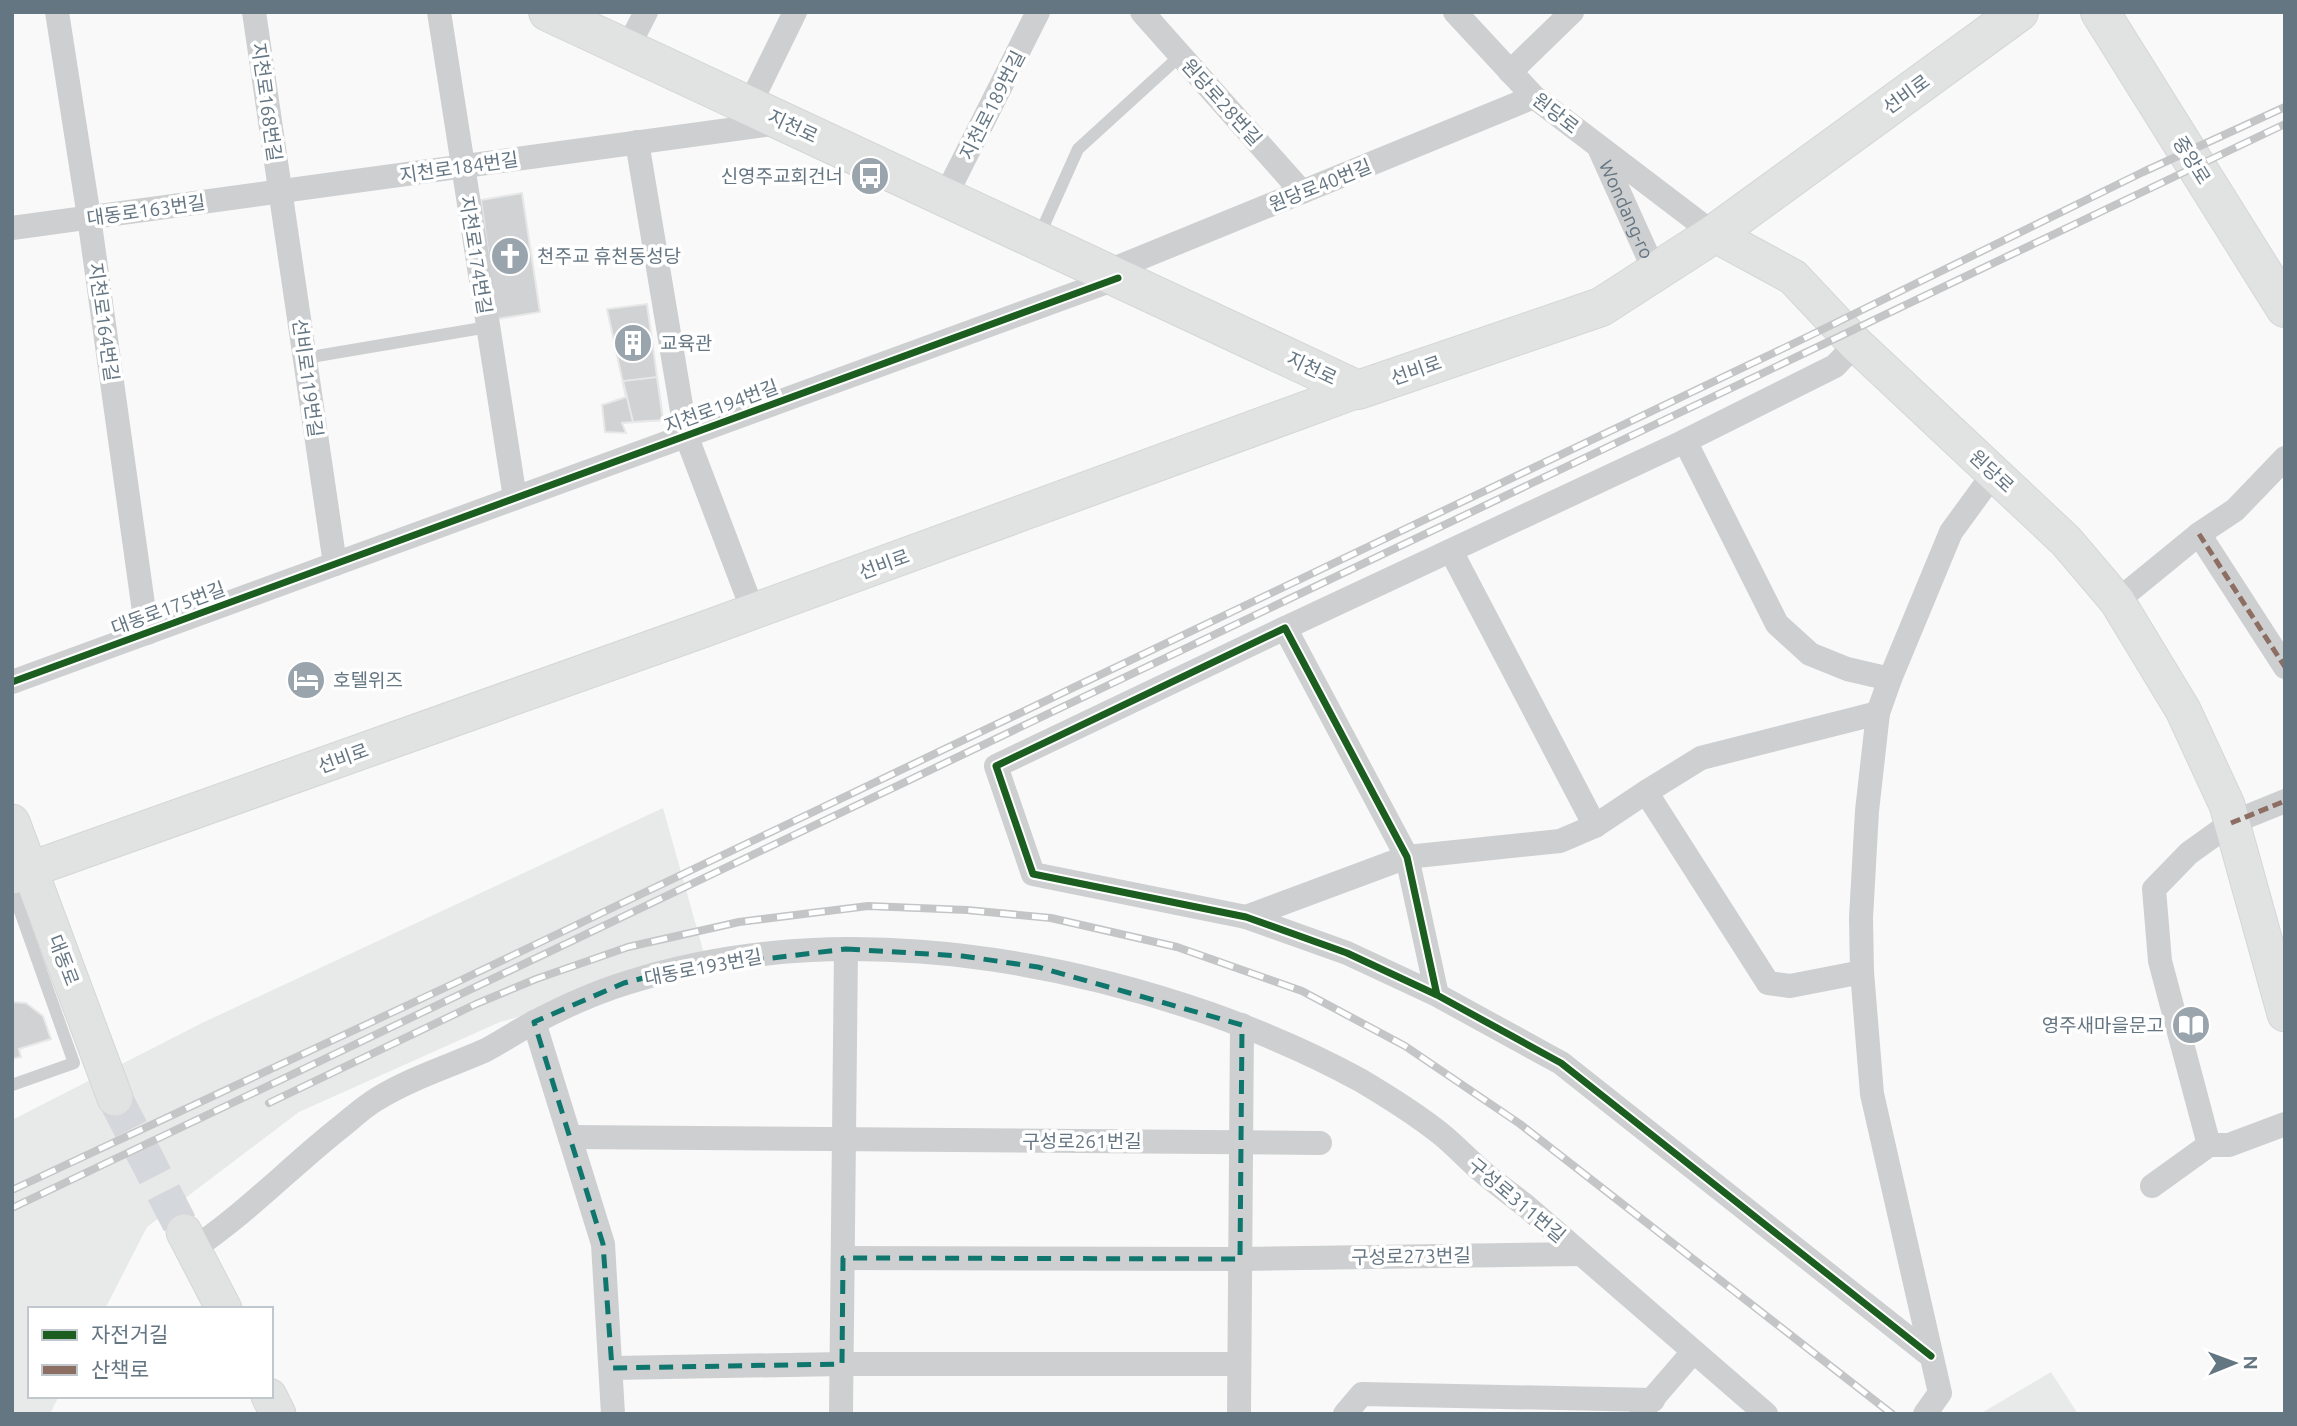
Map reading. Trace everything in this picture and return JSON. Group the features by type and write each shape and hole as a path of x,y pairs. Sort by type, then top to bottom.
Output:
{"main road":[{"name":"지천로","path":"548,12 1358,390"},
{"name":"선비로","path":"18,878 1358,390 1601,307 1714,234 2019,12"},
{"name":"중앙로","path":"2100,12 2285,308"},
{"name":"원당로","path":"1714,234 1793,277 1856,344 2066,541 2117,601 2183,710 2227,805 2285,1014"},
{"name":"대동로","path":"12,822 18,878 116,1098"},
{"path":"188,1240 223,1307"},
{"path":"270,1398 278,1414"}],"street":[{"name":"지천로164번길","path":"57,12 89,217 147,633"},
{"name":"지천로168번길","path":"254,12 281,191"},
{"name":"지천로174번길","path":"439,12 515,498"},
{"path":"627,49 646,12"},
{"path":"750,106 795,12"},
{"name":"지천로189번길","path":"945,197 1038,12"},
{"name":"원당로28번길","path":"1142,12 1302,192"},
{"name":"원당로","path":"1455,12 1534,97 1714,234"},
{"path":"1510,72 1572,12"},
{"name":"원당로40번길","path":"1112,275 1302,192 1534,97"},
{"name":"지천로184번길","path":"281,191 784,122"},
{"path":"636,142 686,435 752,611"},
{"name":"Wondang-ro","path":"1598,146 1655,272"},
{"name":"대동로163번길","path":"12,228 281,191"},
{"name":"선비로119번길","path":"281,191 335,564"},
{"name":"지천로194번길","path":"335,564 1112,275"},
{"path":"1856,344 1835,366 1685,441 996,766 1033,874 1246,917 1347,953 1437,995 1561,1063 1931,1356"},
{"path":"1685,441 1777,624 1810,654 1847,669 1890,679"},
{"path":"2117,601 2199,534 2235,510 2285,458"},
{"path":"1925,1414 1940,1393 1872,1094 1861,972 1867,811 1878,713 1890,679 1951,532 1994,473"},
{"path":"2199,534 2285,667"},
{"path":"1451,551 1595,827"},
{"name":"대동로175번길","path":"12,682 335,564"},
{"path":"1285,628 1407,857 1437,995"},
{"path":"1246,917 1407,857 1560,841 1595,827 1701,758 1878,713"},
{"path":"1646,792 1768,983 1790,986 1861,972"},
{"path":"2209,1145 2160,961 2154,889 2189,853 2231,823 2285,802"},
{"path":"841,1414 846,949"},
{"name":"대동로193번길","path":"188,1240 224,1228 326,1139 377,1099 437,1069 487,1049 534,1022 624,983 674,970 788,952 846,949 962,956 1038,967 1108,982 1242,1026"},
{"path":"534,1022 603,1244 613,1414"},
{"path":"1239,1414 1242,1026"},
{"name":"구성로311번길","path":"1242,1026 1359,1080 1440,1133 1484,1174 1526,1206 1766,1414"},
{"path":"2152,1186 2209,1145 2229,1145 2285,1124"},
{"name":"구성로261번길","path":"570,1137 1320,1143"},
{"name":"구성로273번길","path":"1240,1259 1581,1254"},
{"path":"843,1258 1240,1259"},
{"path":"1345,1414 1362,1394 1646,1407 1693,1352"},
{"path":"612,1368 842,1364 1239,1364"}],"lane":[{"path":"1037,240 1078,149 1180,56"},
{"path":"305,358 488,327"},
{"path":"12,1085 74,1063 18,878"}],"highlighted area":[{"path":"846,949 962,956 1038,967 1242,1025 1240,1259 843,1258 842,1364 612,1368 603,1244 534,1022 624,983 674,970"}],"shaded area":[{"path":"663,808 707,964 500,1022 299,1112 147,1227 106,1307 28,1307 28,1398 58,1398 50,1414 12,1414 12,1120 202,1023"},
{"path":"2051,1372 2078,1414 1980,1414"}],"building":[{"name":"천주교 휴천동성당","path":"522,193 540,312 497,319 481,200"},
{"name":"교육관","path":"647,304 663,420 622,423 626,433 605,432 602,405 626,397 607,309"},
{"path":"657,377 663,420 633,422 623,381"},
{"path":"12,1002 26,1003 43,1016 51,1039 19,1049 21,1057 12,1059"}],"tunnel":[{"path":"115,1098 184,1232"}],"railway":[{"path":"12,1190 455,983 1807,337 2143,172 2285,107"},
{"path":"12,1208 2285,124"},
{"path":"269,1103 476,1004 536,979 628,947 739,922 868,906 967,910 1051,918 1177,947 1302,991 1405,1046 1520,1124 1892,1414"}],"marked path":[{"path":"2199,534 2285,667"},
{"path":"2231,823 2285,801"}],"cycle path":[{"path":"12,682 1118,278"},
{"path":"1437,995 1407,857 1285,628 996,766 1033,874 1246,917 1347,953 1437,995 1561,1063 1931,1356"}],"place":[{"name":"신영주교회건너","path":"870,176"},
{"name":"천주교 휴천동성당","path":"510,256"},
{"name":"교육관","path":"633,343"},
{"name":"호텔위즈","path":"306,680"},
{"name":"영주새마을문고","path":"2191,1025"}]}
